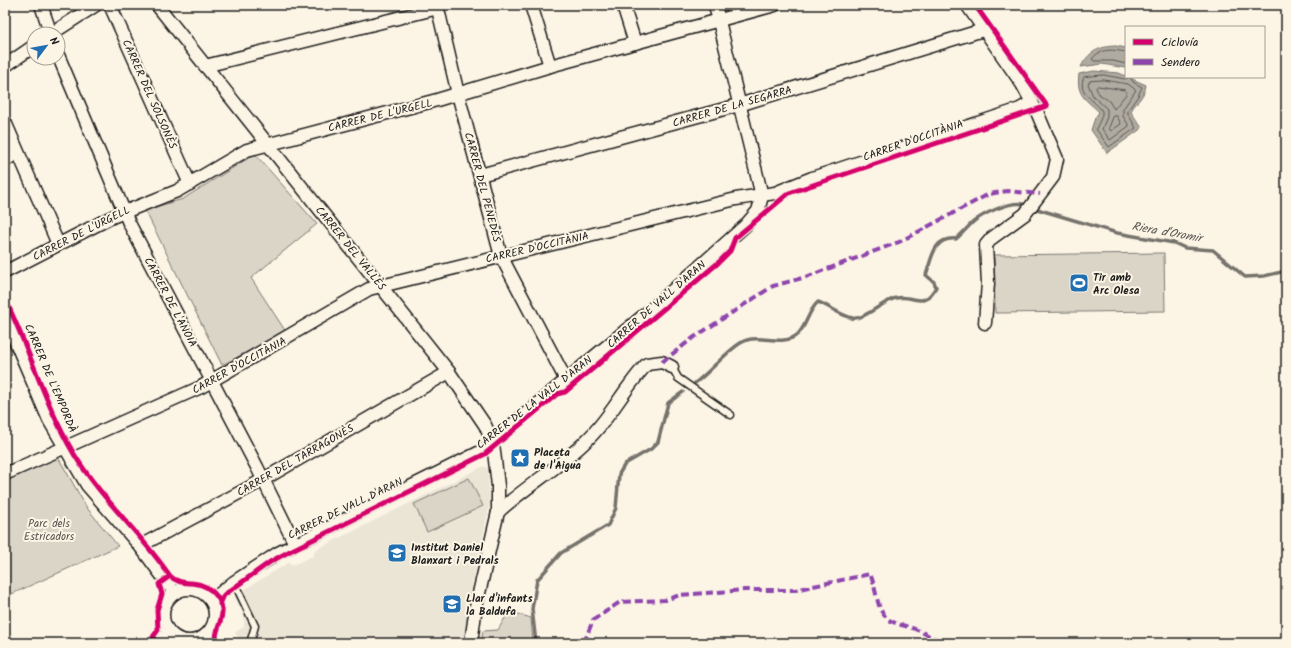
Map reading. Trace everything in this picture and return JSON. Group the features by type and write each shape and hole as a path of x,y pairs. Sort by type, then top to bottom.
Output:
{"street":[{"path":"41,5 48,26"},
{"path":"63,26 96,5"},
{"name":"CARRER DEL SOLSONÈS","path":"110,5 190,184"},
{"name":"CARRER DEL VALLÈS","path":"157,5 449,372 485,425 493,443 498,486 498,512 472,630 471,643"},
{"path":"531,5 550,66"},
{"path":"623,5 634,43"},
{"path":"715,5 762,196"},
{"name":"CARRER DE L'URGELL","path":"5,272 124,212 177,191 247,150 267,143 458,94 550,66 775,5"},
{"path":"967,5 1022,84 1054,148 1057,164 1053,177 1025,214 992,238 986,246 988,282 985,323"},
{"path":"205,66 438,6"},
{"name":"CARRER DEL PENEDÈS","path":"438,6 458,94 501,256 566,380"},
{"name":"CARRER DE LA SEGARRA","path":"480,175 739,105 983,30"},
{"path":"5,66 26,52"},
{"name":"CARRER DE L'ANOIA","path":"63,66 124,212 263,479 295,544"},
{"name":"CARRER D'OCCITÀNIA","path":"5,474 212,382 369,289 380,285 736,199 775,193 812,178 1020,109 1032,102"},
{"path":"5,122 58,244"},
{"path":"5,161 17,152"},
{"name":"CARRER DE VALL D'ARAN","path":"211,601 234,582 295,544 479,453 493,443 654,307 745,226 758,211 762,196"},
{"name":"CARRER DE L'EMPORDÀ","path":"5,317 49,420 87,485 140,546 175,593"},
{"path":"498,512 515,496 561,463 587,440 647,364 662,362 672,367"},
{"name":"CARRER DEL TARRAGONÈS","path":"140,546 263,479 449,372"},
{"path":"182,589 194,589 205,594 211,601 214,606 215,618 206,640 182,640 170,632 165,626 163,614 167,600 182,589"},
{"path":"156,643 170,632"}],"lane":[{"path":"672,367 678,378 731,415"},
{"path":"234,582 255,626 250,643"}],"shaded area":[{"name":"Institut Daniel Blanxart i Pedrals","path":"484,466 488,469 490,504 472,585 465,643 241,643 235,632 244,627 244,616 234,596 288,563 293,565 313,556 315,550"}],"green space":[{"path":"255,154 317,224 251,278 286,332 222,365 145,210 183,199"},
{"name":"Tir amb Arc Olesa","path":"1164,253 1165,311 995,313 994,255"},
{"name":"Parc dels Estricadors","path":"58,457 87,508 118,546 5,597 5,481"},
{"path":"469,478 483,506 427,532 414,504"},
{"path":"509,611 531,618 533,643 481,643 483,631 498,630"}],"water":[{"path":"1110,46 1125,48 1125,68 1102,64 1081,67 1087,57 1095,51"},
{"path":"1094,71 1119,73 1125,76 1125,78 1130,78 1146,85 1141,98 1131,112 1142,128 1107,153 1091,130 1095,118 1099,112 1083,96 1079,87 1079,74"}],"waterway":[{"name":"Riera d'Oromir","path":"695,383 735,347 747,340 786,340 792,338 798,334 804,326 818,302 843,315 857,318 862,317 896,298 903,297 918,300 927,298 936,287 934,282 926,275 932,256 942,241 956,239 972,223 989,212 1011,204 1023,204"},
{"name":"Riera d'Oromir","path":"1037,209 1117,233 1174,243 1185,248 1213,250 1245,277 1264,276 1286,271"},
{"name":"Riera d'Oromir","path":"536,643 532,609 537,580 561,553 608,525 616,508 619,474 625,464 651,449 658,442 668,403 683,392"}],"marked path":[{"path":"662,362 693,338 773,286 806,277 899,242 989,194 1007,191 1040,194"},
{"path":"584,643 593,620 620,602 665,600 680,595 745,590 795,590 870,574 880,609 885,617 893,622 948,643"}],"cycle path":[{"name":"CARRER DE LA VALL D'ARAN","path":"220,604 224,595 270,562 485,454 557,394 565,392 718,263 730,251 735,238 789,193 1047,106 975,5"},
{"path":"5,299 54,416 74,454 96,486 147,545 170,576"},
{"path":"158,643 153,637 158,630 157,610 162,594 159,584 170,576 180,582 207,587 218,599 222,612 217,631 216,643"}],"place":[{"name":"Tir amb Arc Olesa","path":"1079,283"},
{"name":"Placeta de l'Aigua","path":"520,458"},
{"name":"Institut Daniel Blanxart i Pedrals","path":"397,553"},
{"name":"Llar d'infants la Baldufa","path":"452,604"}]}
